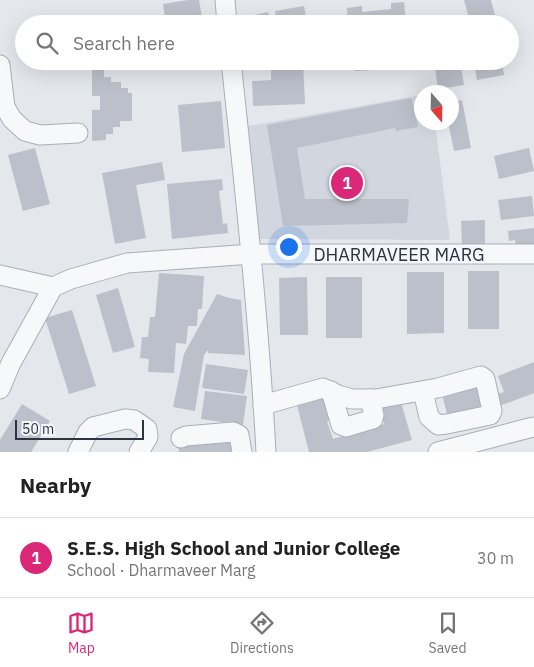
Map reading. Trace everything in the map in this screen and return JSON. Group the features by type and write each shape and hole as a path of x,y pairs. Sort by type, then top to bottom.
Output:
{"street":[{"path":"225,0 226,15"},
{"path":"0,64 5,107 12,119 25,131 40,135 78,133"},
{"path":"232,70 252,254 266,452"},
{"name":"DHARMAVEER MARG","path":"53,287 72,278 127,263 252,254 534,254"},
{"path":"0,275 53,287 10,363 0,389"},
{"path":"263,405 322,388 352,399 376,399 423,391"},
{"path":"332,391 341,425 346,427 373,418 370,399"},
{"path":"78,452 88,432 93,427 125,419 134,420 147,429 148,437 139,452"},
{"path":"438,452 534,427"},
{"path":"177,446 186,436 233,432 239,435 242,452"}],"shaded area":[{"path":"414,96 414,130 436,130 450,240 260,239 244,127"}],"building":[{"path":"199,0 202,15 165,15 163,4"},
{"path":"464,0 491,0 495,15 468,15"},
{"path":"404,2 405,15 347,15 347,8 362,6 362,12 391,9 391,3"},
{"path":"304,6 306,15 276,15 275,11"},
{"path":"268,12 269,15 253,15"},
{"path":"92,70 104,70 104,77 111,77 111,82 121,82 121,88 128,88 128,93 132,93 132,121 120,121 120,127 113,127 113,134 106,134 106,140 92,141 92,110 100,110 100,96 92,96"},
{"path":"271,70 303,70 305,104 253,106 252,81 271,80"},
{"path":"435,70 462,70 464,85 437,85"},
{"path":"475,70 503,70 504,75 477,80"},
{"path":"411,98 414,110 414,128 396,131 395,128 297,148 305,199 409,199 407,223 283,226 267,125"},
{"path":"462,100 471,148 454,151 450,130 459,130 459,101"},
{"path":"221,101 225,148 182,152 178,105"},
{"path":"35,148 50,204 23,211 8,155"},
{"path":"529,148 534,171 499,179 494,156"},
{"path":"162,162 165,180 136,185 146,238 115,244 102,173"},
{"path":"222,179 223,190 219,191 223,224 227,223 228,233 172,239 167,184"},
{"path":"532,196 534,216 501,220 498,200"},
{"path":"485,220 485,245 462,246 461,221"},
{"path":"534,228 534,248 516,250 515,240 509,241 508,231"},
{"path":"468,271 499,271 499,329 468,329"},
{"path":"407,272 444,272 444,333 407,334"},
{"path":"159,273 204,276 202,309 198,309 197,326 188,326 186,344 176,343 174,373 148,372 149,359 140,358 142,337 148,337 150,317 155,317"},
{"path":"307,277 308,335 280,335 279,278"},
{"path":"326,277 362,277 362,338 326,338"},
{"path":"118,288 135,347 113,353 96,295"},
{"path":"217,294 241,300 245,355 208,353 208,350 204,355 195,411 173,407 184,354"},
{"path":"72,310 96,386 69,394 45,318"},
{"path":"534,362 534,393 499,406 494,395 504,392 498,376"},
{"path":"206,364 248,370 244,394 202,388"},
{"path":"480,380 488,412 449,422 441,390"},
{"path":"205,391 247,396 243,425 201,419"},
{"path":"329,394 336,417 327,421 333,439 384,424 379,404 400,399 412,440 367,452 309,452 297,405"},
{"path":"22,404 50,421 31,452 0,452 0,440"},
{"path":"235,436 237,452 179,452 178,443"}],"place":[{"name":"S.E.S. High School and Junior College","path":"347,183"}]}
